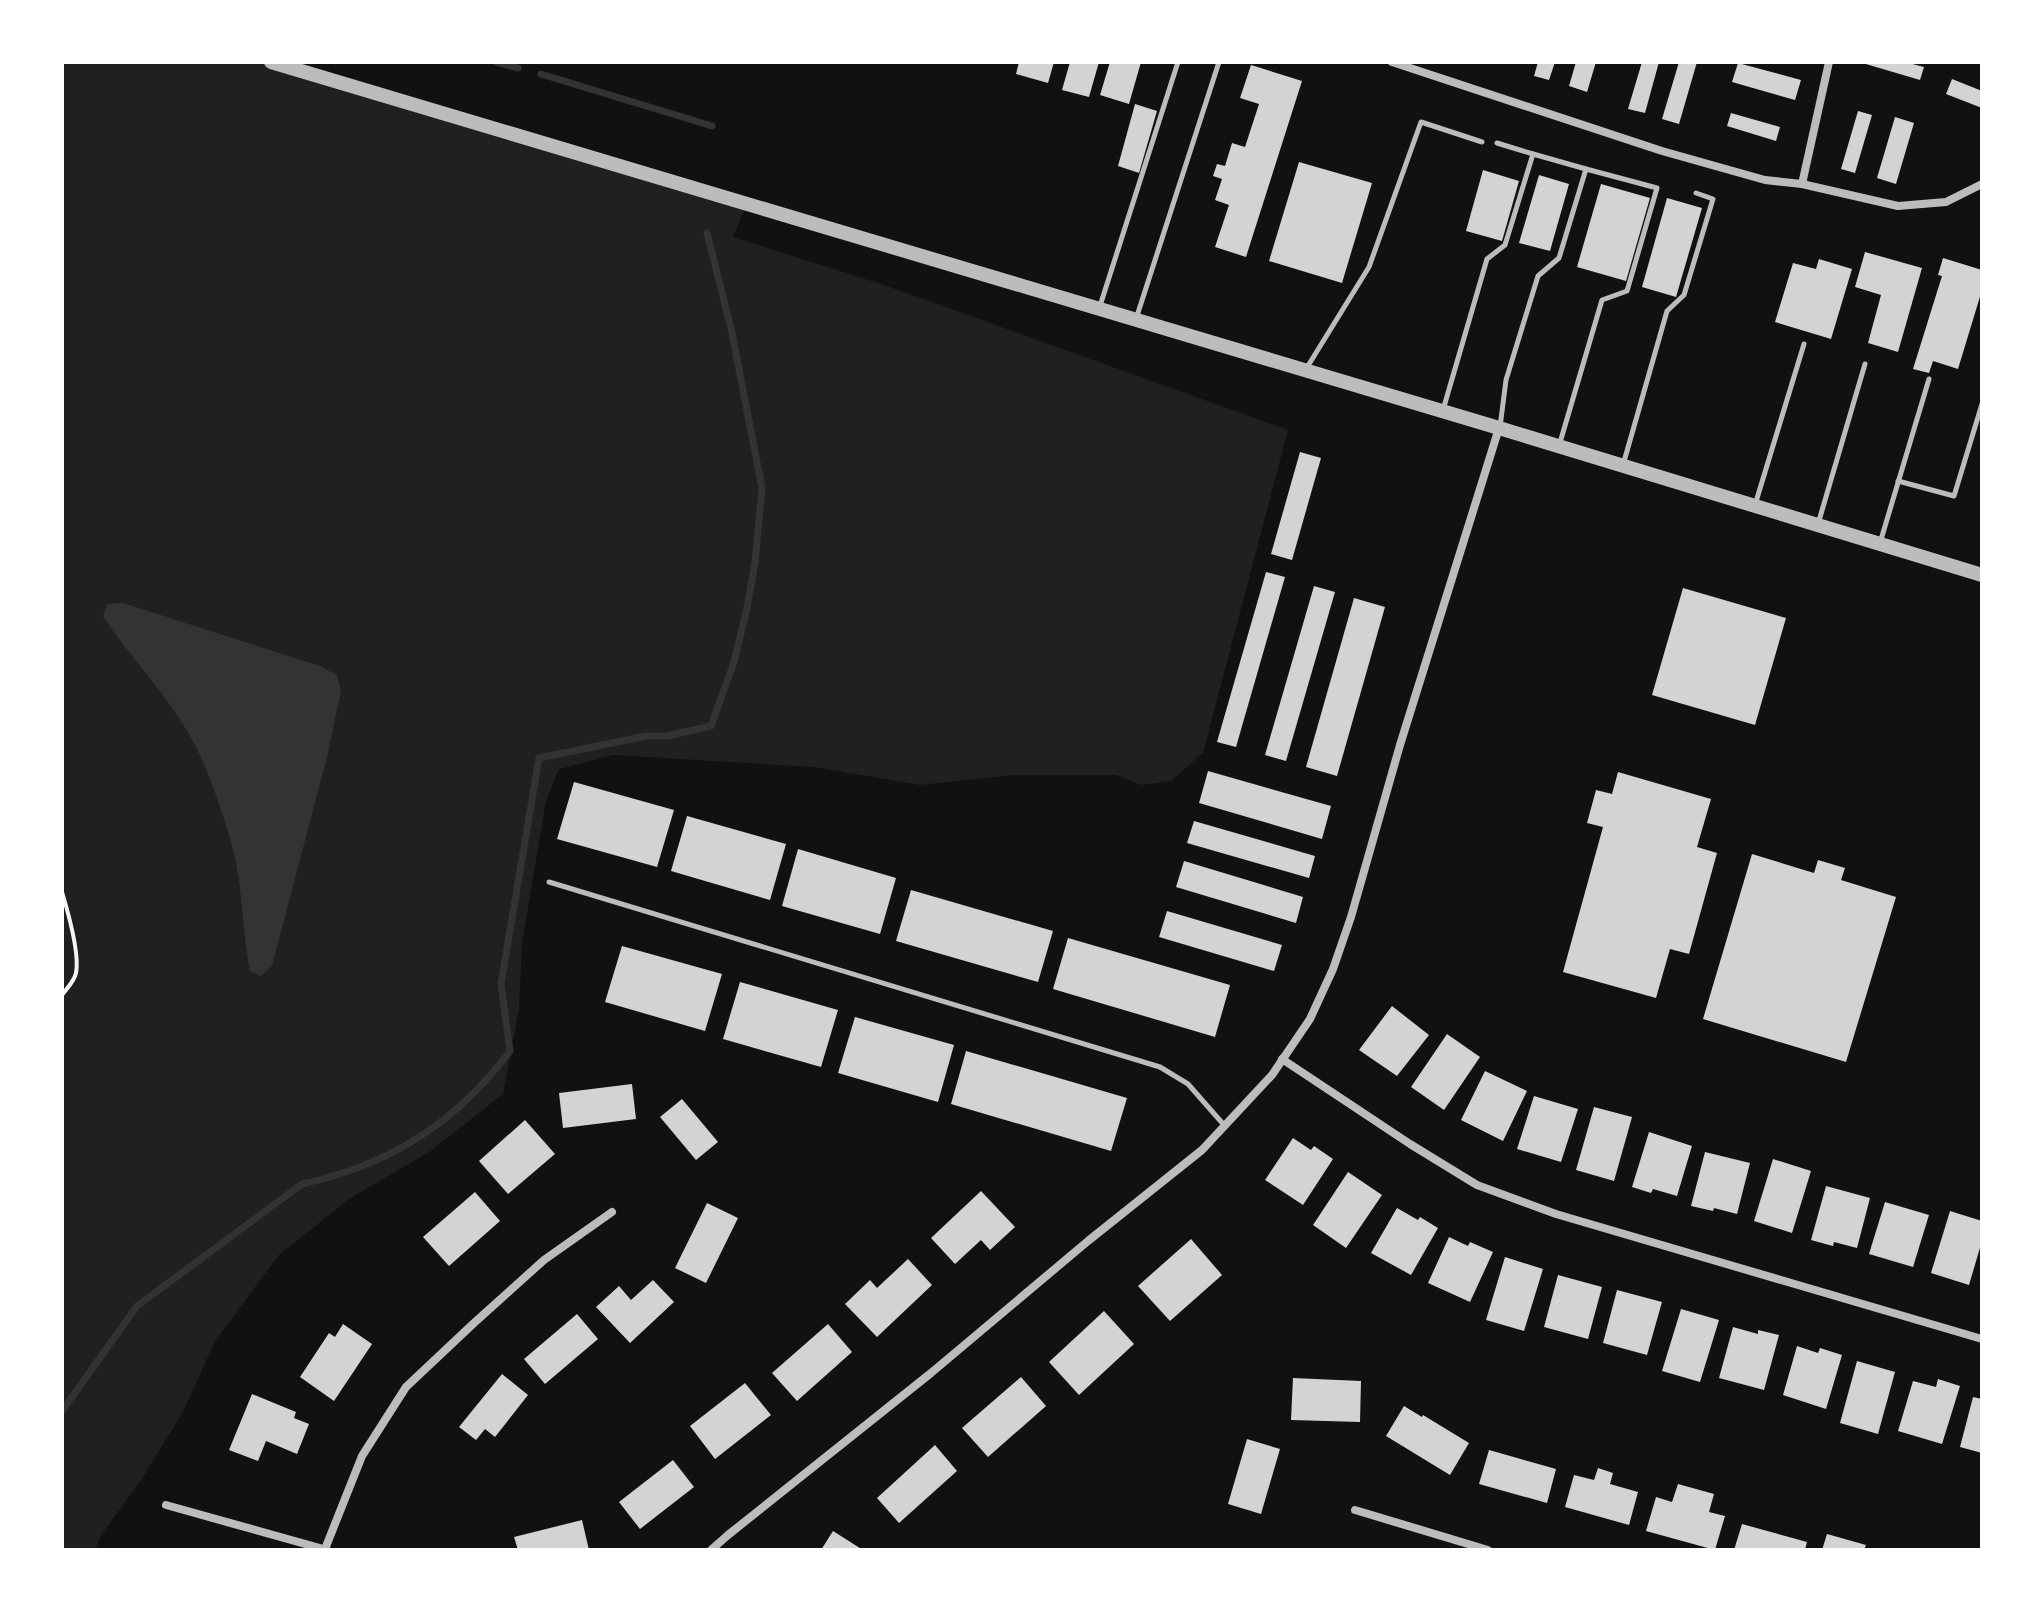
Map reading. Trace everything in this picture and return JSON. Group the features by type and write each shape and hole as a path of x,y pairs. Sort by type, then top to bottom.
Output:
{"street":[{"path":"271,62 1982,575"},
{"path":"1392,62 1662,151 1765,180 1802,184 1898,206 1946,202 1982,184"},
{"path":"1802,184 1829,62"},
{"path":"711,1550 1202,1150 1272,1075 1310,1019 1333,969 1499,428"},
{"path":"1282,1059 1477,1185 1556,1214 1982,1339"},
{"path":"166,1505 327,1549 362,1456 406,1387 544,1260 612,1212"},
{"path":"1355,1510 1488,1550"}],"lane":[{"path":"1099,309 1178,62"},
{"path":"1136,320 1219,62"},
{"path":"1305,370 1369,267 1421,122 1482,142"},
{"path":"1497,143 1657,188 1627,291 1602,300 1558,447"},
{"path":"1442,411 1487,259 1505,245 1533,154"},
{"path":"1499,428 1506,380 1538,276 1559,258 1586,169"},
{"path":"1623,466 1667,311 1684,295 1713,199 1696,193"},
{"path":"1755,506 1804,344"},
{"path":"1818,525 1865,364"},
{"path":"1879,544 1929,379"},
{"path":"1898,481 1954,496 1982,404"},
{"path":"549,882 1160,1067 1188,1084 1225,1126"}],"path":[{"path":"62,892 69,915 77,969 73,981 62,995"}],"shaded area":[{"path":"62,62 271,62 747,204 733,237 887,286 1288,430 1203,753 1171,781 1141,785 1116,775 1014,775 920,785 814,767 613,755 559,769 546,801 522,943 519,1009 503,1094 429,1152 349,1199 279,1255 215,1341 183,1412 141,1480 100,1537 96,1550 62,1550"},
{"path":"123,603 320,666 337,675 341,691 327,757 272,966 261,976 250,971 233,849 217,797 198,751 177,715 103,616 107,604"}],"building":[{"path":"1019,62 1054,62 1048,83 1016,74"},
{"path":"1070,62 1099,62 1089,97 1062,90"},
{"path":"1110,62 1141,62 1129,104 1100,95"},
{"path":"1538,62 1555,62 1549,80 1534,76"},
{"path":"1576,62 1596,62 1587,92 1569,86"},
{"path":"1642,62 1659,62 1645,113 1628,109"},
{"path":"1679,62 1697,62 1679,124 1662,119"},
{"path":"1859,62 1905,62 1924,67 1920,80"},
{"path":"1738,63 1801,80 1795,100 1732,82"},
{"path":"1251,65 1302,81 1246,257 1215,247 1229,205 1215,200 1222,179 1213,176 1217,164 1225,166 1232,143 1245,147 1259,104 1240,98"},
{"path":"1952,79 1982,91 1982,108 1946,94"},
{"path":"1135,104 1157,111 1139,173 1118,166"},
{"path":"1858,111 1872,115 1855,173 1841,169"},
{"path":"1731,113 1780,127 1776,141 1727,126"},
{"path":"1895,117 1914,123 1896,184 1877,178"},
{"path":"1299,162 1372,183 1342,283 1269,261"},
{"path":"1483,170 1519,181 1502,241 1466,231"},
{"path":"1539,175 1569,184 1550,251 1519,243"},
{"path":"1601,184 1650,198 1626,281 1577,267"},
{"path":"1667,198 1702,208 1676,297 1642,287"},
{"path":"1865,252 1922,268 1898,352 1868,343 1881,295 1855,287"},
{"path":"1943,258 1982,270 1982,290 1958,369 1933,361 1929,373 1913,369 1942,276 1938,275"},
{"path":"1819,259 1852,269 1831,339 1775,322 1793,263 1816,269"},
{"path":"1300,452 1321,458 1292,560 1271,554"},
{"path":"1266,572 1285,577 1236,747 1217,742"},
{"path":"1314,586 1335,592 1286,761 1265,755"},
{"path":"1683,588 1786,618 1755,725 1652,695"},
{"path":"1354,598 1385,607 1337,776 1306,767"},
{"path":"1208,771 1331,806 1322,839 1199,803"},
{"path":"1618,772 1711,799 1697,847 1717,853 1689,954 1670,949 1656,998 1563,972 1603,827 1587,823 1596,790 1612,794"},
{"path":"574,782 674,810 657,867 557,839"},
{"path":"687,816 786,844 770,900 671,871"},
{"path":"1194,821 1315,856 1309,878 1187,843"},
{"path":"798,849 896,878 880,934 782,906"},
{"path":"1752,854 1814,873 1818,860 1845,868 1841,880 1896,897 1846,1062 1703,1019"},
{"path":"1184,861 1303,897 1296,923 1176,887"},
{"path":"911,890 1053,931 1038,982 896,941"},
{"path":"1167,911 1282,945 1274,971 1159,937"},
{"path":"1068,938 1230,985 1215,1037 1053,989"},
{"path":"622,946 722,974 705,1031 605,1002"},
{"path":"740,982 838,1010 821,1067 723,1039"},
{"path":"1392,1006 1429,1035 1397,1076 1359,1050"},
{"path":"855,1017 954,1045 938,1102 838,1073"},
{"path":"1447,1034 1480,1057 1444,1110 1411,1087"},
{"path":"966,1051 1127,1098 1111,1151 951,1104"},
{"path":"1485,1071 1527,1091 1503,1141 1461,1120"},
{"path":"632,1084 636,1119 563,1128 559,1093"},
{"path":"1534,1096 1578,1109 1561,1162 1517,1149"},
{"path":"682,1099 718,1142 696,1160 660,1117"},
{"path":"1594,1107 1632,1117 1614,1181 1576,1170"},
{"path":"525,1120 555,1154 508,1194 479,1161"},
{"path":"1649,1132 1692,1146 1677,1196 1632,1187"},
{"path":"1293,1138 1311,1150 1314,1146 1333,1159 1303,1205 1265,1180"},
{"path":"1705,1152 1750,1163 1737,1214 1691,1206"},
{"path":"1773,1159 1811,1171 1792,1233 1754,1221"},
{"path":"1348,1172 1382,1195 1346,1248 1313,1225"},
{"path":"1826,1186 1870,1198 1857,1248 1811,1240"},
{"path":"981,1191 1015,1227 990,1250 981,1240 955,1264 931,1238"},
{"path":"475,1192 500,1221 449,1266 423,1237"},
{"path":"1885,1202 1929,1215 1913,1267 1869,1254"},
{"path":"707,1203 738,1218 706,1283 675,1268"},
{"path":"1397,1208 1438,1228 1411,1275 1371,1253"},
{"path":"1950,1211 1982,1221 1982,1241 1969,1285 1931,1273"},
{"path":"1449,1237 1493,1252 1470,1302 1428,1283"},
{"path":"1191,1239 1222,1275 1170,1321 1138,1286"},
{"path":"1505,1257 1543,1269 1524,1331 1486,1320"},
{"path":"908,1259 932,1285 877,1337 845,1304 870,1280 877,1288"},
{"path":"1558,1275 1602,1287 1588,1339 1544,1327"},
{"path":"653,1280 674,1302 630,1343 596,1307 619,1286 631,1300"},
{"path":"1617,1290 1662,1302 1647,1355 1603,1343"},
{"path":"1681,1309 1719,1320 1700,1382 1662,1371"},
{"path":"1104,1311 1134,1344 1079,1395 1049,1362"},
{"path":"577,1314 598,1339 545,1384 524,1359"},
{"path":"343,1324 372,1344 334,1401 300,1377 329,1333 335,1337"},
{"path":"828,1324 852,1352 797,1401 772,1373"},
{"path":"1733,1327 1758,1334 1758,1330 1779,1335 1764,1390 1719,1378"},
{"path":"1797,1346 1818,1353 1820,1348 1842,1355 1826,1409 1783,1395"},
{"path":"1857,1361 1895,1372 1878,1434 1840,1423"},
{"path":"502,1374 528,1395 495,1437 485,1429 476,1440 459,1427"},
{"path":"1021,1377 1046,1406 988,1457 962,1428"},
{"path":"1293,1378 1361,1381 1360,1422 1291,1420"},
{"path":"1938,1379 1960,1386 1942,1444 1898,1431 1913,1381 1936,1387"},
{"path":"745,1383 771,1415 715,1459 690,1426"},
{"path":"252,1394 296,1412 294,1418 309,1424 297,1454 266,1441 258,1461 229,1450"},
{"path":"1973,1397 1982,1399 1982,1453 1960,1447"},
{"path":"1404,1406 1469,1443 1450,1475 1386,1436"},
{"path":"1247,1439 1280,1449 1261,1514 1228,1504"},
{"path":"935,1445 957,1471 899,1523 877,1498"},
{"path":"1489,1450 1556,1469 1547,1503 1479,1484"},
{"path":"673,1460 694,1487 640,1529 619,1502"},
{"path":"1598,1468 1613,1473 1610,1484 1638,1492 1629,1525 1565,1507 1574,1475 1594,1480"},
{"path":"1678,1484 1714,1494 1709,1512 1725,1516 1715,1550 1646,1531 1656,1497 1672,1502"},
{"path":"582,1520 589,1550 518,1550 514,1537"},
{"path":"1742,1524 1807,1542 1805,1550 1734,1550"},
{"path":"833,1531 863,1550 821,1550"},
{"path":"1827,1534 1866,1545 1864,1550 1822,1550"}],"waterway":[{"path":"496,62 518,68"},
{"path":"541,74 712,126"},
{"path":"62,1411 137,1306 302,1184 334,1176 392,1153 444,1120 489,1077 510,1051 501,984 539,758 711,726 734,662 746,613 755,563 762,488 732,333 707,233"}]}
